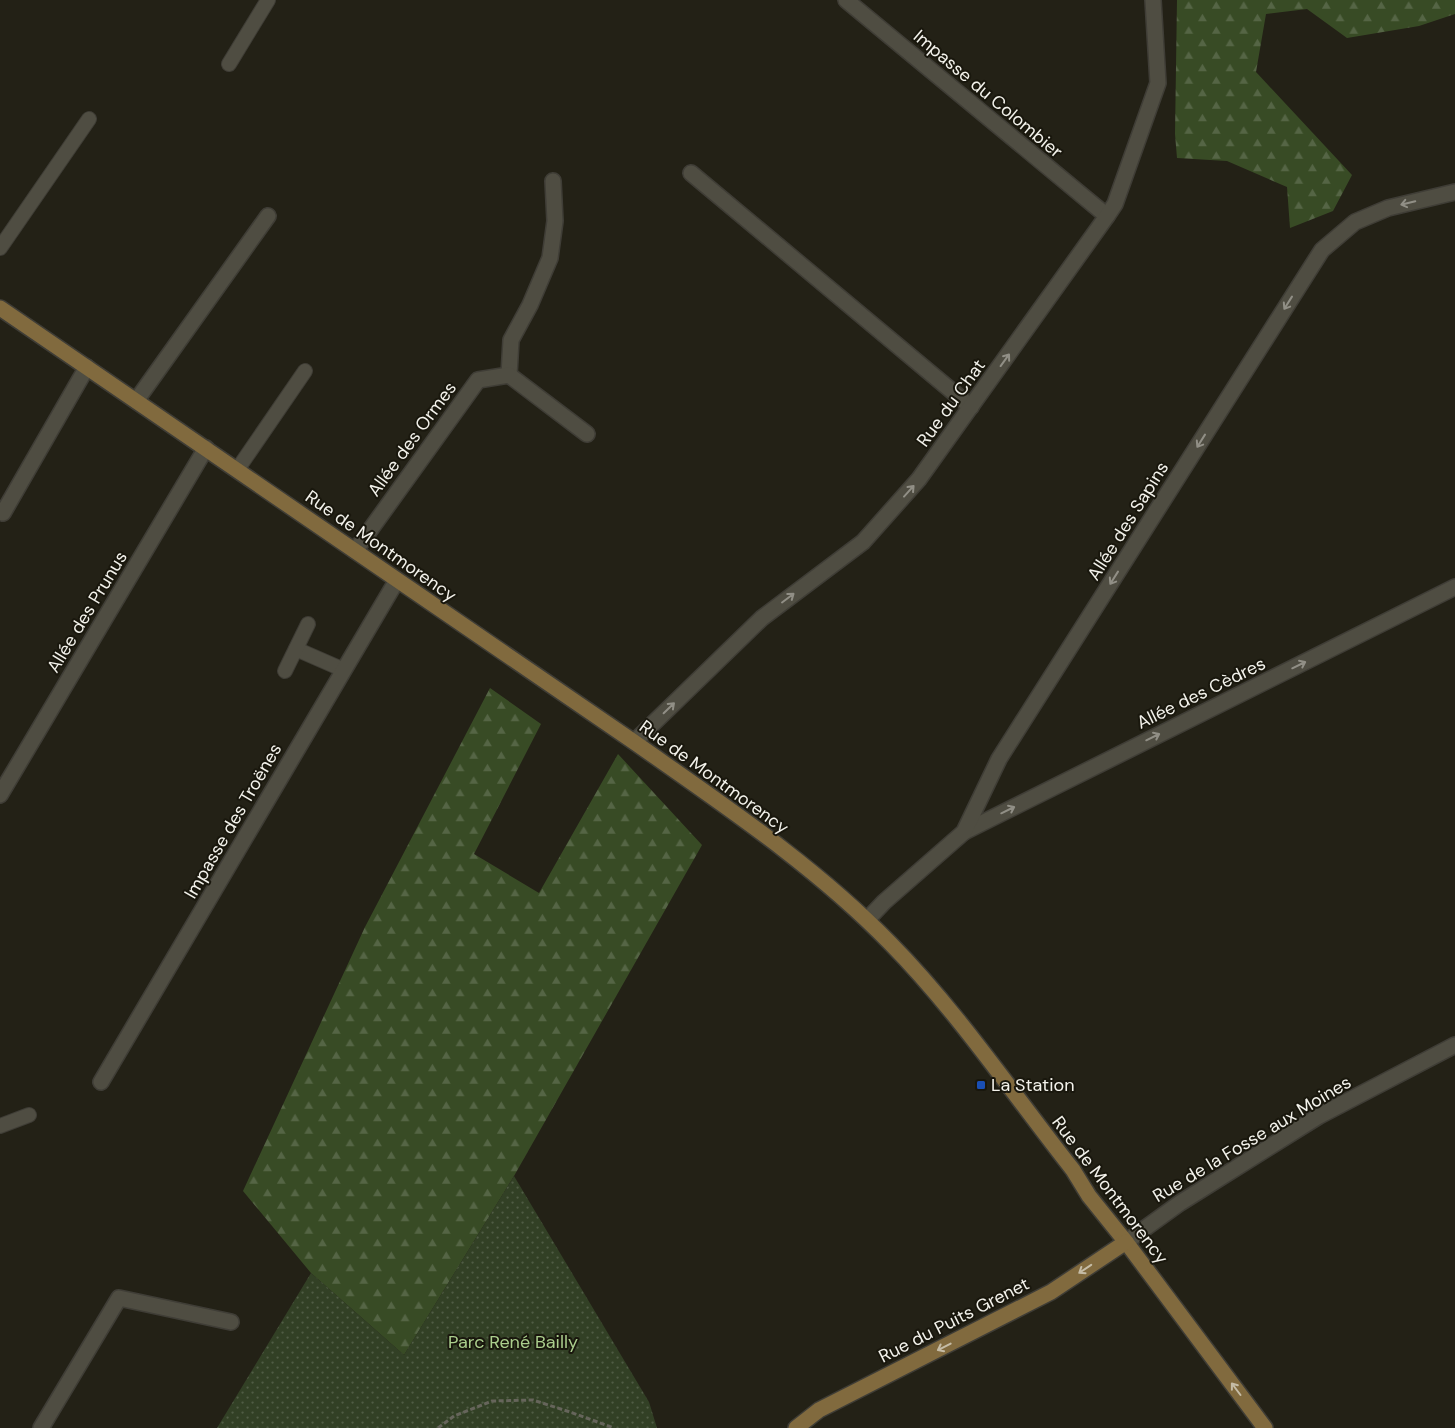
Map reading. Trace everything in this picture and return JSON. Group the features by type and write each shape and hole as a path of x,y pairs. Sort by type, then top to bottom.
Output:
{"street":[{"name":"Impasse du Colombier","path":"846,0 1106,216"},
{"name":"Rue du Chat","path":"634,742 762,618 862,542 919,479 1115,204 1158,83 1153,0"},
{"path":"692,173 971,408"},
{"path":"553,181 555,221 550,258 530,305 511,340 508,375 587,434"},
{"name":"Allée des Sapins","path":"867,920 884,902 964,832 999,759 1322,250 1355,222 1388,208 1455,192"},
{"path":"136,401 268,216"},
{"name":"Rue de Montmorency","path":"0,308 701,789 804,865 867,920 935,990 1073,1170 1090,1196 1265,1428"},
{"path":"3,513 87,367"},
{"name":"Allée des Ormes","path":"355,551 478,380 508,375"},
{"name":"Allée des Prunus","path":"0,795 206,448"},
{"name":"Impasse des Troënes","path":"101,1082 397,580"},
{"name":"Allée des Cèdres","path":"964,832 1455,587"},
{"name":"Rue de la Fosse aux Moines","path":"1126,1242 1180,1203 1319,1116 1455,1046"},
{"name":"Rue du Puits Grenet","path":"796,1428 819,1410 1051,1292 1126,1242"},
{"path":"42,1428 119,1298 232,1322"}],"lane":[{"path":"229,64 268,0"},
{"path":"0,248 89,119"},
{"path":"237,470 305,371"},
{"path":"285,671 308,624"},
{"path":"296,649 344,670"},
{"path":"0,1126 29,1115"}],"path":[{"path":"438,1428 454,1416 492,1401 533,1400 614,1428"}],"green space":[{"path":"1177,0 1455,0 1455,14 1419,26 1347,38 1307,9 1266,14 1256,72 1352,175 1333,211 1290,228 1287,187 1227,161 1177,158 1175,134"},
{"path":"490,688 541,724 474,854 539,893 618,754 702,845 514,1176 404,1355 311,1273 243,1191 365,927"},
{"name":"Parc René Bailly","path":"514,1176 649,1402 657,1428 217,1428 311,1273 404,1355"}],"place":[{"name":"La Station","path":"981,1085"}]}
